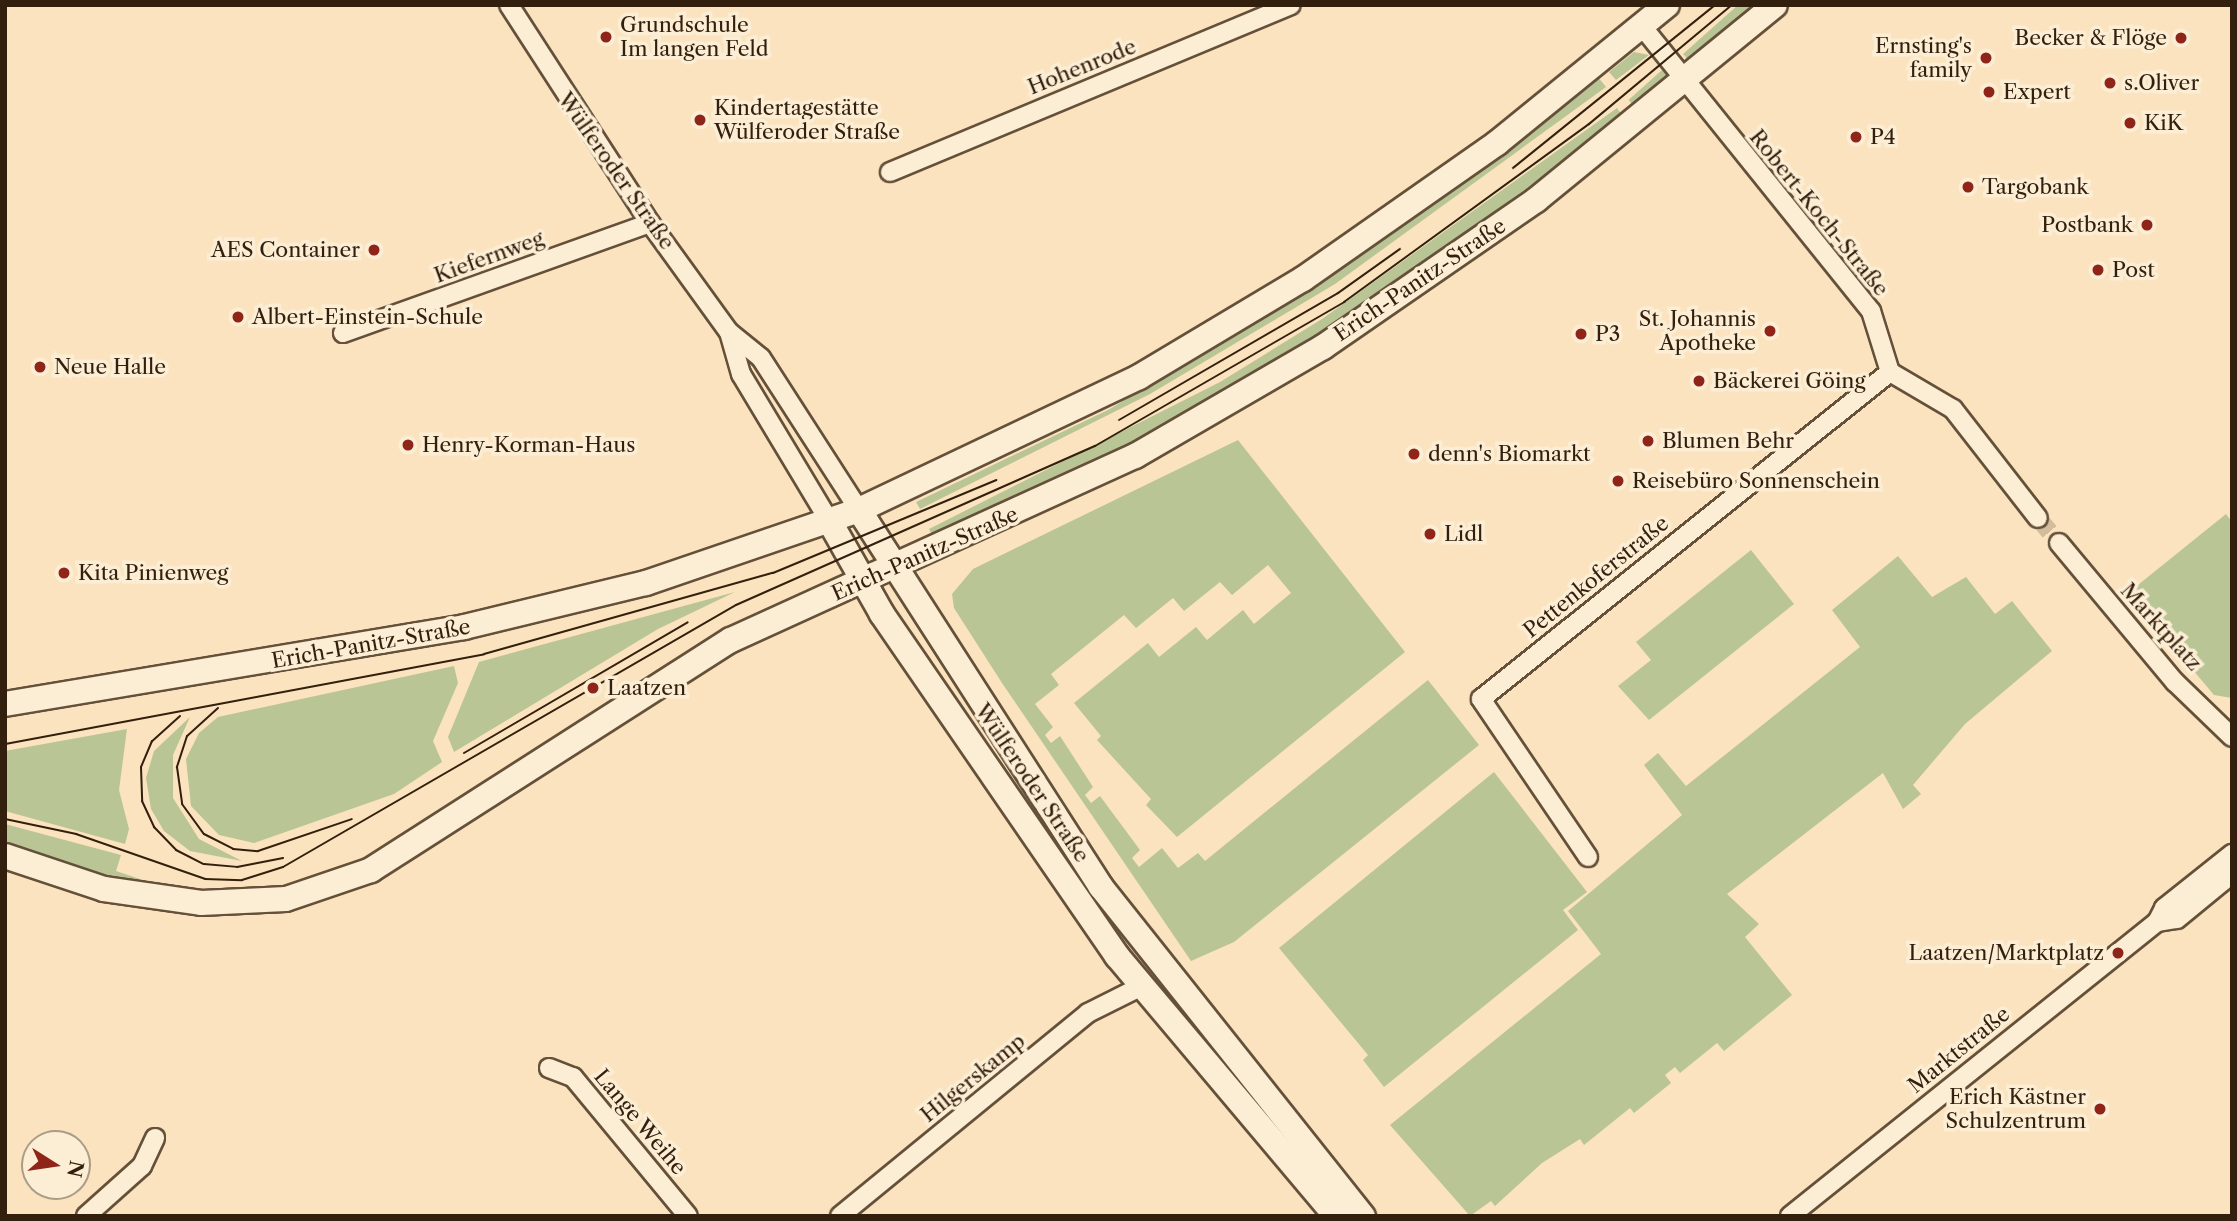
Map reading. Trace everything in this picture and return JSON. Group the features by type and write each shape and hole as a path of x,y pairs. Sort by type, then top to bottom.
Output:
{"main road":[{"name":"Erich-Panitz-Straße","path":"5,704 464,627 646,583 859,510 1192,348 1398,214 1667,5"},
{"name":"Erich-Panitz-Straße","path":"5,856 157,900 273,901 322,888 412,848 577,735 731,640 1135,456 1322,346 1536,200 1689,80 1775,5"},
{"name":"Wülferoder Straße","path":"859,510 893,568 1101,887 1363,1216"},
{"name":"Wülferoder Straße","path":"830,522 864,580 1142,986 1336,1216"}],"street":[{"name":"Wülferoder Straße","path":"509,5 650,223 729,332 761,358 859,510"},
{"name":"Hohenrode","path":"890,172 1291,5"},
{"name":"Robert-Koch-Straße","path":"1641,25 1689,80 1698,101 1871,311 1890,372"},
{"name":"Kiefernweg","path":"343,333 650,223"},
{"name":"Wülferoder Straße","path":"729,332 741,374 830,522"},
{"path":"1890,372 1953,409 2038,518"},
{"name":"Pettenkoferstraße","path":"1588,857 1481,699 1890,372"},
{"name":"Marktplatz","path":"2059,543 2175,682 2232,737"},
{"name":"Marktstraße","path":"1790,1216 2157,922 2164,908 2232,854"},
{"name":"Marktstraße","path":"2157,922 2177,919 2232,874"},
{"name":"Hilgerskamp","path":"840,1216 1088,1013 1142,986"},
{"name":"Lange Weihe","path":"549,1068 573,1077 688,1216"},
{"path":"86,1216 142,1166 155,1139"}],"green space":[{"path":"1738,5 1758,5 1691,63 1683,54"},
{"path":"1634,52 1649,55 1616,80 1609,72"},
{"path":"1662,70 1671,80 1637,110 1629,100"},
{"path":"1598,77 1606,87 1335,284 1150,394 920,509 916,502 1110,409 1326,276 1507,151"},
{"path":"1617,108 1624,118 1332,329 1146,436 934,539 929,529 1220,382 1322,319"},
{"path":"1238,440 1405,652 1177,837 1146,805 1151,799 1097,740 1101,736 1074,703 1148,643 1159,657 1196,627 1207,640 1243,610 1254,624 1291,593 1268,565 1232,595 1220,582 1184,611 1173,598 1136,628 1124,615 1051,674 1059,685 1035,704 1053,727 1045,735 1051,743 1060,736 1093,787 1085,795 1091,803 1100,796 1140,850 1132,858 1139,867 1162,848 1178,868 1198,853 1205,861 1428,680 1479,745 1234,942 1191,961 1002,683 954,608 952,594 973,569"},
{"path":"2226,514 2232,522 2232,698 2214,695 2128,593"},
{"path":"1751,550 1794,604 1649,720 1618,686 1651,660 1636,642"},
{"path":"1898,556 1932,597 1966,577 1995,614 2012,601 2052,651 1965,724 1913,785 1921,794 1903,809 1883,773 1727,894 1759,924 1745,937 1792,995 1724,1051 1717,1043 1680,1073 1675,1067 1665,1075 1671,1083 1634,1113 1630,1108 1584,1145 1580,1139 1542,1163 1495,1206 1491,1201 1470,1216 1390,1125 1601,954 1568,911 1682,815 1644,765 1658,753 1686,786 1860,647 1832,610"},
{"path":"735,592 658,629 454,752 448,737 479,662"},
{"path":"454,666 458,683 433,741 442,762 394,794 254,843 219,835 191,806 186,759 199,733 218,717"},
{"path":"190,717 173,755 173,798 199,839 242,861 190,851 164,831 151,809 146,778 154,751"},
{"path":"127,729 119,790 129,829 125,844 5,811 5,751"},
{"path":"1494,772 1587,892 1563,910 1578,930 1384,1087 1363,1060 1368,1055 1279,948"},
{"path":"5,824 121,855 116,871 146,881 144,886 5,845"}],"tunnel":[{"path":"2038,518 2059,543"}],"tram line":[{"path":"1513,168 1715,5"},
{"path":"5,819 76,834 205,879 242,880 283,867 736,605 1095,446 1344,302 1589,124 1732,5"},
{"path":"1119,420 1338,293 1400,249"},
{"path":"5,744 484,654 773,573 996,480"},
{"path":"464,753 688,622"},
{"path":"218,708 187,736 177,767 182,804 204,834 233,849 258,851 352,819"},
{"path":"180,716 152,741 141,767 142,801 154,827 176,850 204,864 237,867 283,858"}],"place":[{"name":"Grundschule Im langen Feld","path":"606,37"},
{"name":"Becker & Flöge","path":"2181,38"},
{"name":"Ernsting's family","path":"1986,58"},
{"name":"s.Oliver","path":"2110,83"},
{"name":"Expert","path":"1989,92"},
{"name":"Kindertagestätte Wülferoder Straße","path":"700,120"},
{"name":"KiK","path":"2130,123"},
{"name":"P4","path":"1856,137"},
{"name":"Targobank","path":"1968,187"},
{"name":"Postbank","path":"2147,225"},
{"name":"AES Container","path":"374,250"},
{"name":"Post","path":"2098,270"},
{"name":"Albert-Einstein-Schule","path":"238,317"},
{"name":"St. Johannis Apotheke","path":"1770,331"},
{"name":"P3","path":"1581,334"},
{"name":"Neue Halle","path":"40,367"},
{"name":"Bäckerei Göing","path":"1699,381"},
{"name":"Blumen Behr","path":"1648,441"},
{"name":"Henry-Korman-Haus","path":"408,445"},
{"name":"denn's Biomarkt","path":"1414,454"},
{"name":"Reisebüro Sonnenschein","path":"1618,481"},
{"name":"Lidl","path":"1430,534"},
{"name":"Kita Pinienweg","path":"64,573"},
{"name":"Laatzen","path":"593,688"},
{"name":"Laatzen/Marktplatz","path":"2118,953"},
{"name":"Erich Kästner Schulzentrum","path":"2100,1109"}]}
